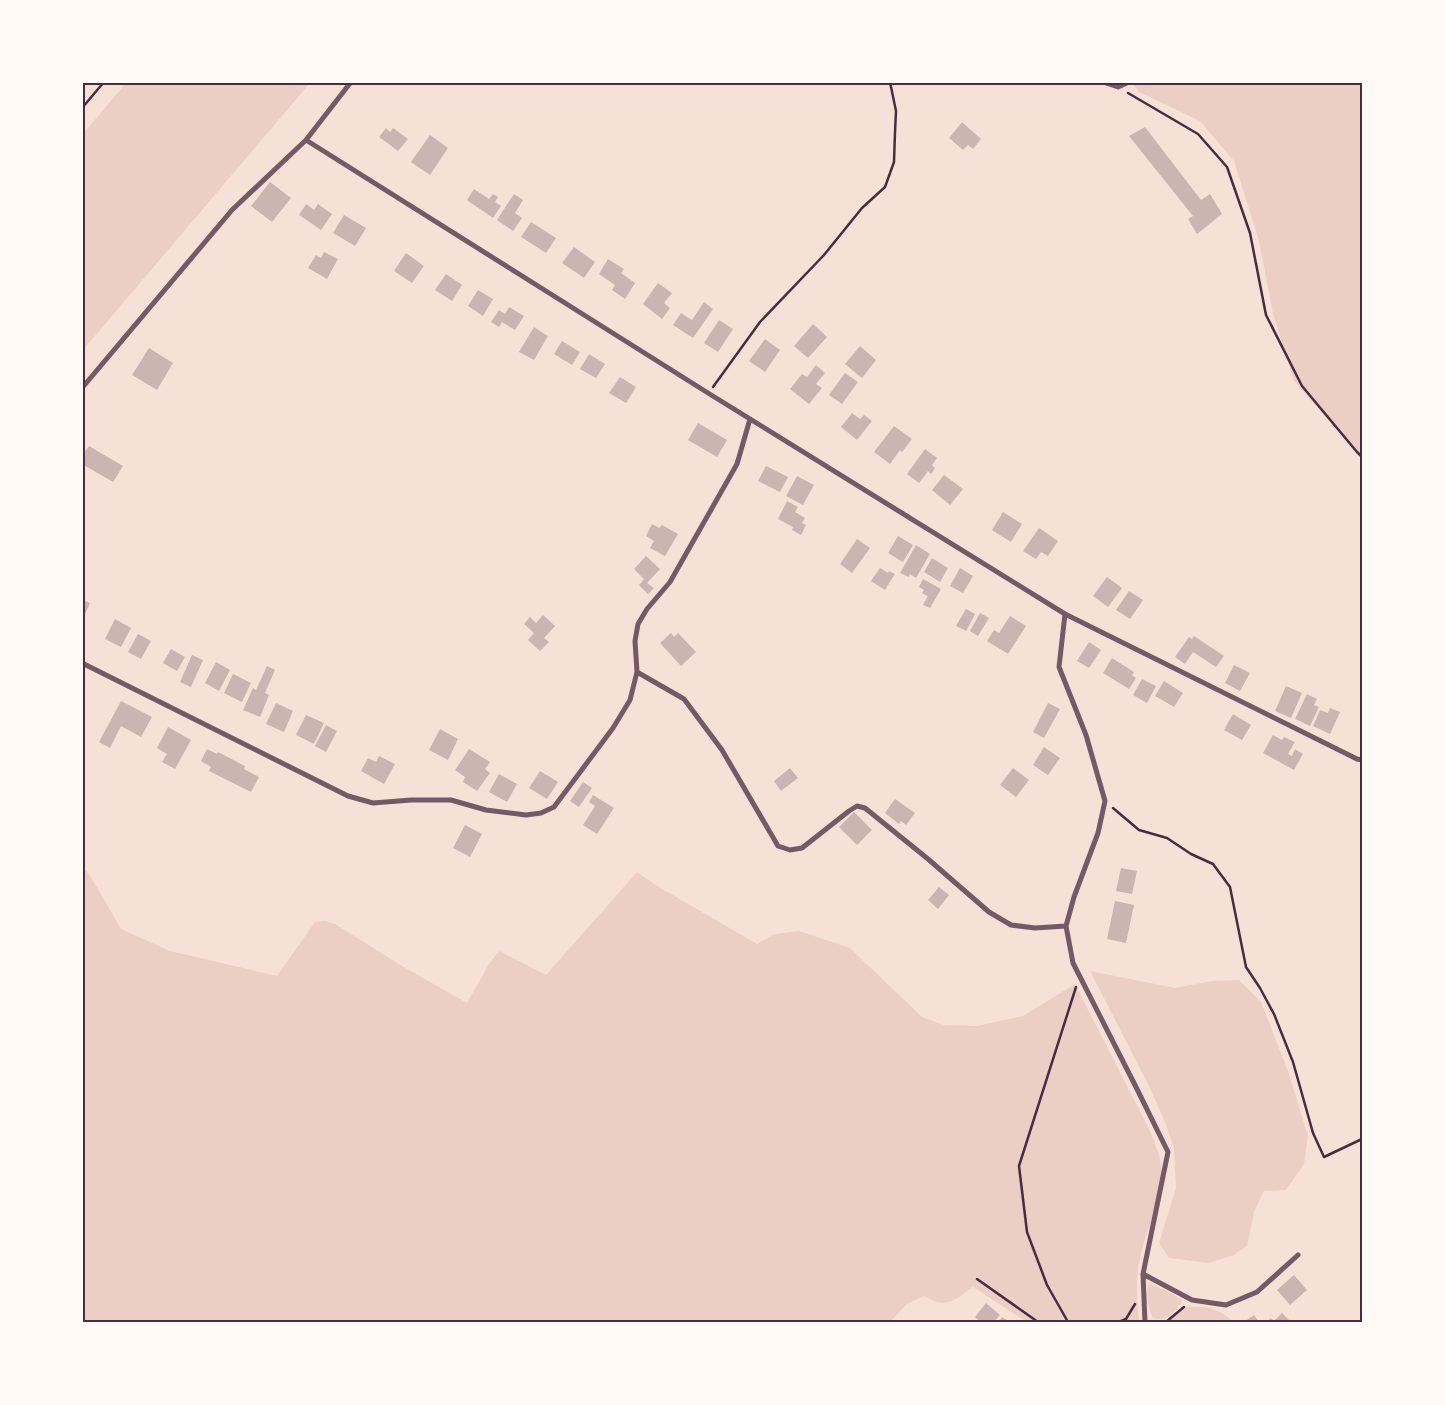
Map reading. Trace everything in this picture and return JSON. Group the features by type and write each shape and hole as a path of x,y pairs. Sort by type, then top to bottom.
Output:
{"street":[{"path":"82,388 232,210 306,140 351,82"},
{"path":"1103,82 1118,87 1129,82"},
{"path":"306,140 708,393 1065,614 1356,759 1362,760"},
{"path":"82,663 348,796 373,803 411,800 450,800 486,810 526,815 541,813 554,806 613,728 630,700 637,672 635,641 638,624 647,609 670,582 737,464 750,419"},
{"path":"1065,614 1060,667 1086,735 1105,801 1098,833 1074,897 1066,926 1073,963 1168,1152 1142,1274 1145,1322"},
{"path":"637,672 684,699 722,750 778,846 790,850 802,848 849,811 857,806 865,808 989,912 1011,925 1035,928 1066,926"},
{"path":"1142,1274 1192,1300 1226,1305 1257,1292 1298,1255"}],"path":[{"path":"82,108 104,82"},
{"path":"708,393 760,322 824,256 862,208 885,187 894,162 896,132 896,111 890,82"},
{"path":"1118,87 1198,134 1227,168 1250,233 1266,315 1302,386 1362,457"},
{"path":"1105,801 1139,830 1167,838 1191,854 1213,864 1230,887 1246,967 1274,1014 1293,1062 1313,1133 1324,1157 1362,1139"},
{"path":"1068,1322 1047,1285 1027,1232 1019,1166 1079,976"},
{"path":"976,1279 1038,1322"},
{"path":"1119,1322 1126,1319 1143,1290"},
{"path":"1166,1322 1192,1300"}],"shaded area":[{"path":"126,83 310,83 83,350 83,134"},
{"path":"1132,83 1362,83 1362,458 1294,381 1273,314 1259,241 1234,161 1200,121 1139,92"},
{"path":"82,866 91,877 121,929 170,951 277,976 315,922 325,921 335,924 402,966 467,1003 489,964 499,951 546,975 637,872 659,887 757,944 775,934 799,931 850,948 922,1017 944,1025 977,1026 1023,1016 1075,984 1149,1129 1161,1165 1158,1200 1138,1266 1139,1322 1027,1322 973,1287 950,1302 938,1302 924,1296 907,1304 890,1322 83,1322"},
{"path":"1090,971 1175,988 1212,981 1239,980 1261,1002 1288,1071 1308,1136 1304,1164 1286,1190 1264,1191 1254,1212 1247,1246 1234,1255 1209,1263 1169,1258 1159,1243 1176,1188 1174,1148 1149,1086"},
{"path":"1149,1283 1173,1294 1183,1301 1163,1319 1153,1318 1149,1310"},
{"path":"1187,1307 1212,1309 1233,1321 1169,1322"}],"building":[{"path":"962,122 981,139 973,149 968,145 963,150 949,138"},
{"path":"1145,127 1201,200 1210,194 1222,214 1197,234 1188,219 1193,216 1129,136"},
{"path":"386,128 390,132 393,128 408,139 398,151 379,137"},
{"path":"430,135 448,148 430,175 411,162"},
{"path":"270,182 291,198 272,222 251,206"},
{"path":"474,189 489,199 493,194 498,197 495,202 501,206 493,218 467,200"},
{"path":"514,194 523,200 515,213 522,218 513,231 497,220"},
{"path":"306,204 314,210 318,204 332,214 321,230 299,215"},
{"path":"344,215 366,228 355,246 333,233"},
{"path":"531,222 556,238 546,253 521,237"},
{"path":"574,247 595,262 584,278 562,263"},
{"path":"324,252 338,259 327,279 308,268 316,255 321,258"},
{"path":"406,253 424,266 412,283 394,271"},
{"path":"608,259 624,269 621,273 635,283 625,299 612,290 615,285 599,274"},
{"path":"446,274 462,285 452,301 435,290"},
{"path":"658,283 672,293 664,303 670,308 662,319 643,304"},
{"path":"478,290 493,299 483,316 468,306"},
{"path":"704,302 713,309 693,338 673,325 681,313 692,320"},
{"path":"509,307 524,316 515,330 502,322 499,327 491,322 499,310 505,314"},
{"path":"719,320 733,329 718,352 704,343"},
{"path":"813,324 827,337 808,358 794,346"},
{"path":"534,327 548,336 534,360 519,352"},
{"path":"765,339 780,350 765,372 749,361"},
{"path":"562,341 580,352 572,365 554,354"},
{"path":"860,346 876,360 862,378 845,364"},
{"path":"149,348 173,363 157,390 132,375"},
{"path":"589,354 605,364 596,378 580,369"},
{"path":"816,365 825,373 816,384 822,388 809,404 790,389 802,374 807,377"},
{"path":"845,373 858,382 842,404 829,395"},
{"path":"620,377 636,387 626,403 609,393"},
{"path":"852,413 860,419 864,415 872,421 857,440 841,427"},
{"path":"698,423 727,440 717,457 688,440"},
{"path":"894,426 912,439 902,452 900,450 890,464 874,452"},
{"path":"89,446 123,466 113,482 82,464 82,456"},
{"path":"925,449 937,458 932,465 935,468 931,474 928,471 919,483 907,474"},
{"path":"766,466 788,477 780,492 758,481"},
{"path":"944,475 963,489 950,505 932,490"},
{"path":"797,476 814,485 803,505 786,496"},
{"path":"787,501 798,507 795,512 805,518 802,523 806,525 801,535 792,530 793,527 778,519"},
{"path":"1003,512 1022,524 1011,542 992,530"},
{"path":"652,524 659,528 662,525 678,534 665,556 650,548 654,541 646,536"},
{"path":"1039,528 1058,541 1048,556 1041,552 1036,559 1023,551"},
{"path":"898,536 913,545 903,562 888,553"},
{"path":"857,539 870,548 852,573 840,564"},
{"path":"916,545 930,554 916,578 910,574 909,577 900,573"},
{"path":"646,556 660,569 647,583 654,588 648,594 639,585 644,579 634,569"},
{"path":"932,558 948,568 940,582 924,572"},
{"path":"880,568 888,573 889,571 895,574 885,590 871,581"},
{"path":"960,568 973,576 963,593 950,586"},
{"path":"1107,577 1122,588 1108,607 1093,596"},
{"path":"923,579 941,589 930,608 923,605 928,596 922,593 924,590 919,587"},
{"path":"1129,591 1143,600 1130,619 1116,610"},
{"path":"82,600 90,603 82,621"},
{"path":"966,609 975,614 966,631 956,626"},
{"path":"980,613 989,618 978,636 970,631"},
{"path":"543,615 555,626 544,638 549,642 540,651 528,640 534,633 524,624 530,617 536,623"},
{"path":"1010,616 1026,626 1008,654 987,641 994,630 999,633"},
{"path":"115,619 131,628 121,647 105,639"},
{"path":"671,633 674,637 678,633 696,652 681,666 660,643"},
{"path":"138,634 151,641 141,659 128,652"},
{"path":"1194,636 1224,656 1216,667 1193,652 1185,664 1175,657 1189,637 1192,639"},
{"path":"1089,642 1101,650 1089,668 1077,661"},
{"path":"171,649 185,657 177,671 163,663"},
{"path":"192,655 203,660 191,687 180,682"},
{"path":"1112,658 1134,672 1132,675 1136,678 1129,689 1103,673"},
{"path":"216,662 230,670 219,691 205,683"},
{"path":"1234,665 1250,673 1240,691 1225,683"},
{"path":"267,666 275,670 265,693 269,695 260,717 243,710 253,688 256,690"},
{"path":"233,674 251,683 242,702 224,693"},
{"path":"1142,679 1156,686 1147,703 1133,695"},
{"path":"1164,681 1183,693 1174,707 1155,696"},
{"path":"1286,686 1302,693 1291,718 1275,711"},
{"path":"1307,694 1317,699 1314,705 1319,707 1310,726 1295,719"},
{"path":"121,701 152,717 141,737 121,726 110,748 99,742"},
{"path":"276,703 293,711 284,732 266,724"},
{"path":"1048,703 1060,709 1044,738 1033,732"},
{"path":"1330,708 1340,712 1330,734 1313,726 1320,710 1328,713"},
{"path":"1233,714 1251,725 1242,740 1224,730"},
{"path":"306,715 324,723 314,744 296,735"},
{"path":"326,725 337,731 326,752 315,746"},
{"path":"168,727 191,740 175,769 162,762 167,754 157,748"},
{"path":"440,729 458,739 448,760 429,750"},
{"path":"1273,735 1282,740 1284,737 1295,742 1288,754 1292,756 1295,749 1303,754 1294,770 1263,753"},
{"path":"1044,747 1060,758 1048,775 1033,765"},
{"path":"207,749 217,754 218,752 245,766 244,769 259,777 251,792 209,771 211,767 201,761"},
{"path":"469,749 490,762 485,769 490,773 477,791 463,782 465,777 455,770"},
{"path":"379,756 395,764 384,784 361,771 368,758 376,762"},
{"path":"790,768 798,778 781,791 774,781"},
{"path":"1013,768 1029,780 1016,797 1000,785"},
{"path":"540,771 558,782 547,799 529,788"},
{"path":"499,774 517,784 507,802 489,792"},
{"path":"583,782 592,788 579,807 570,801"},
{"path":"593,795 614,808 597,834 583,825 595,806 589,802"},
{"path":"895,799 915,813 906,825 901,821 899,824 885,813"},
{"path":"854,812 872,830 857,845 839,827"},
{"path":"465,825 482,834 470,857 453,848"},
{"path":"1121,868 1137,871 1132,894 1116,891"},
{"path":"939,887 949,895 938,909 928,900"},
{"path":"1115,901 1134,905 1126,943 1107,939"},
{"path":"1294,1275 1307,1290 1290,1305 1277,1290"},
{"path":"986,1303 1000,1315 994,1322 981,1322 975,1317"},
{"path":"1282,1313 1291,1322 1266,1322 1271,1318 1274,1321"},
{"path":"1254,1315 1259,1322 1244,1322"},
{"path":"1002,1317 1010,1322 998,1322"}]}
